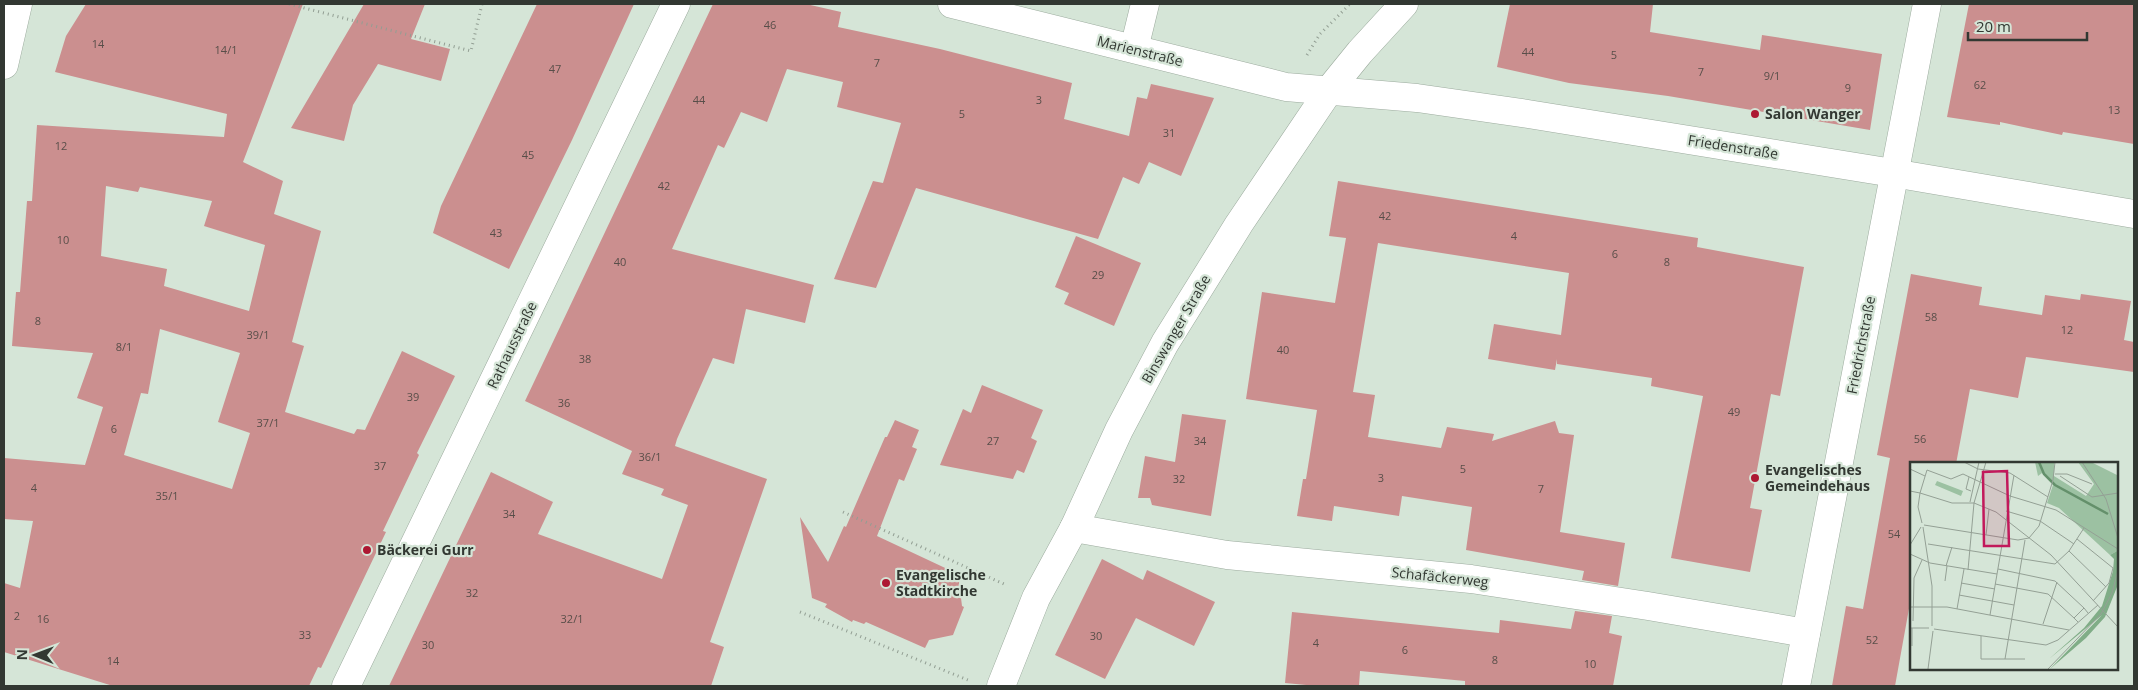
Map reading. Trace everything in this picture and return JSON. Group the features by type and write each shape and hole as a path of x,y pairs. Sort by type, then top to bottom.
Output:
{"street":[{"path":"4,65 18,4"},
{"name":"Rathausstraße","path":"346,686 676,4"},
{"name":"Marienstraße","path":"952,4 1286,87 1330,89"},
{"path":"1134,49 1145,4"},
{"name":"Binswanger Straße","path":"1001,686 1036,598 1074,528 1119,430 1165,343 1239,224 1330,89 1360,52 1404,4"},
{"name":"Friedrichstraße","path":"1796,686 1926,4"},
{"name":"Friedenstraße","path":"1330,89 1417,98 1893,173 2134,214"},
{"name":"Schafäckerweg","path":"1074,528 1228,555 1471,579 1648,606 1806,633"}],"path":[{"path":"289,4 471,51 482,4"},
{"path":"843,512 1036,598"},
{"path":"800,612 973,682"}],"building":[{"path":"86,4 303,4 243,162 283,181 274,214 321,231 292,342 304,346 285,412 354,434 357,429 365,430 402,351 455,376 417,453 419,455 383,531 386,532 321,668 318,667 309,686 113,686 4,652 4,583 20,588 33,521 4,519 4,458 85,465 103,407 77,398 93,353 12,346 16,292 20,292 27,201 32,201 37,125 224,137 227,114 55,72 66,36","holes":["106,186 138,192 140,187 212,201 204,226 265,245 249,311 164,286 167,269 101,256","160,329 240,353 218,422 250,433 232,489 124,455 141,393 148,394"]},
{"path":"364,4 425,4 411,39 450,49 441,81 378,64 353,105 344,141 291,128"},
{"path":"537,4 634,4 572,140 509,269 433,233 441,206"},
{"path":"713,4 806,4 841,12 838,27 940,49 1072,83 1064,119 1129,136 1137,97 1147,99 1151,84 1214,98 1181,176 1149,162 1139,184 1123,177 1098,239 916,188 876,288 834,279 873,181 883,183 901,123 837,107 843,82 787,69 767,122 741,112 724,148 718,145 672,249 814,285 805,323 746,309 734,364 713,358 675,446 767,479 710,642 724,647 711,686 389,686 491,472 553,502 538,534 662,579 688,505 661,495 664,489 622,474 632,451 525,401"},
{"path":"1510,4 1653,4 1650,32 1760,50 1762,35 1882,54 1870,130 1668,96 1569,83 1497,67"},
{"path":"1969,4 2134,4 2134,144 2063,132 2062,135 2000,122 2000,125 1947,117"},
{"path":"1338,181 1698,238 1697,247 1804,267 1780,396 1771,394 1750,508 1762,510 1750,572 1671,558 1703,396 1651,386 1652,378 1557,364 1557,359 1555,370 1488,359 1494,324 1561,335 1569,273 1378,243 1353,392 1375,395 1368,437 1441,448 1447,427 1494,434 1492,441 1555,421 1559,433 1574,435 1560,532 1625,543 1618,586 1582,580 1584,571 1466,550 1472,507 1402,496 1399,516 1334,506 1332,521 1297,516 1303,479 1306,479 1317,410 1246,399 1262,292 1335,303 1346,238 1329,236"},
{"path":"1076,236 1141,263 1114,326 1064,304 1069,293 1055,287"},
{"path":"1911,274 1982,287 1979,305 2042,315 2045,295 2080,300 2081,294 2131,301 2124,340 2134,342 2134,372 2026,357 2018,398 1970,389 1956,462 1910,462 1910,603 1895,686 1832,686 1846,606 1863,609 1890,458 1877,455"},
{"path":"982,385 1043,410 1031,438 1037,441 1024,473 1017,470 1013,479 940,465 963,409 971,413"},
{"path":"1182,414 1226,420 1211,516 1152,505 1150,498 1138,498 1145,456 1175,462"},
{"name":"Evangelische Stadtkirche","path":"895,420 919,430 912,447 917,449 904,481 899,479 877,536 958,574 962,606 964,607 953,635 929,640 925,648 866,622 864,624 853,620 852,622 825,607 827,604 812,598 800,517 828,562 844,526 846,527 885,437 887,437"},
{"path":"1102,559 1143,580 1147,570 1215,602 1194,646 1136,618 1105,679 1055,655"},
{"path":"1575,611 1612,616 1609,633 1622,636 1613,686 1465,686 1465,681 1360,671 1359,686 1317,686 1285,683 1292,612 1499,633 1500,620 1571,629"}],"place":[{"name":"Salon Wanger","path":"1755,114"},
{"name":"Evangelisches Gemeindehaus","path":"1755,478"},
{"name":"Bäckerei Gurr","path":"367,550"},
{"name":"Evangelische Stadtkirche","path":"886,583"}]}
